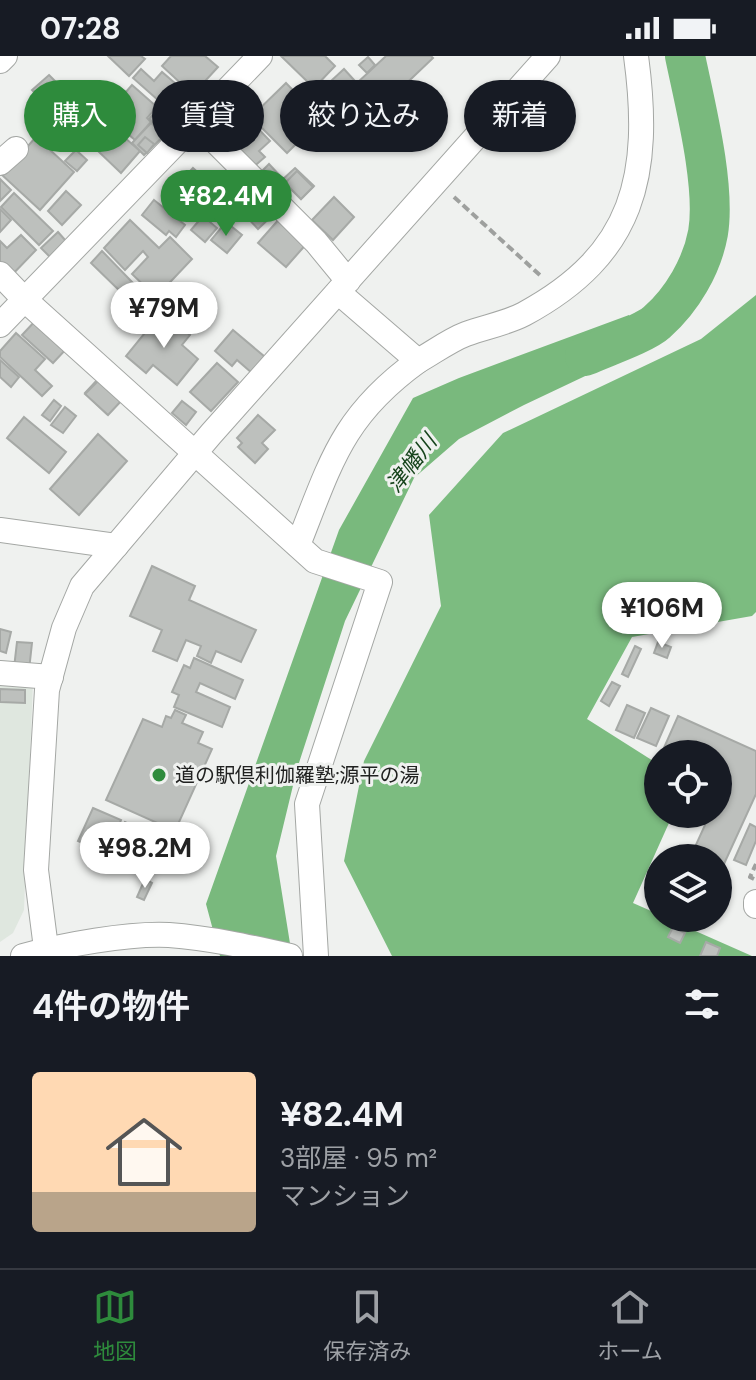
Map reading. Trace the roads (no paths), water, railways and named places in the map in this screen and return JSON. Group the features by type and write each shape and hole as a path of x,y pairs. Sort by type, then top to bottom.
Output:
{"street":[{"path":"0,61 5,56"},
{"path":"237,80 260,56"},
{"path":"290,956 244,945 166,935 38,954 36,870 47,690 64,628 82,586 211,434 548,56"},
{"path":"307,553 333,456 363,409 391,381 462,335 521,316 560,294 590,267 609,243 623,221 639,166 640,86 636,56"},
{"path":"0,325 167,152"},
{"path":"226,152 316,242 343,287 418,361"},
{"path":"0,274 307,553 380,582 307,804 316,956"},
{"path":"0,530 116,546"},
{"path":"0,673 51,677"}],"water":[{"path":"629,315 638,351 459,439 414,478 345,621 297,769 276,856 292,956 220,956 206,904 339,530 413,398"}],"waterway":[{"name":"津幡川","path":"585,356 633,336 657,322 683,293 701,258 708,233 709,192 685,56"}],"place":[{"name":"道の駅倶利伽羅塾;源平の湯","path":"159,775"}]}
